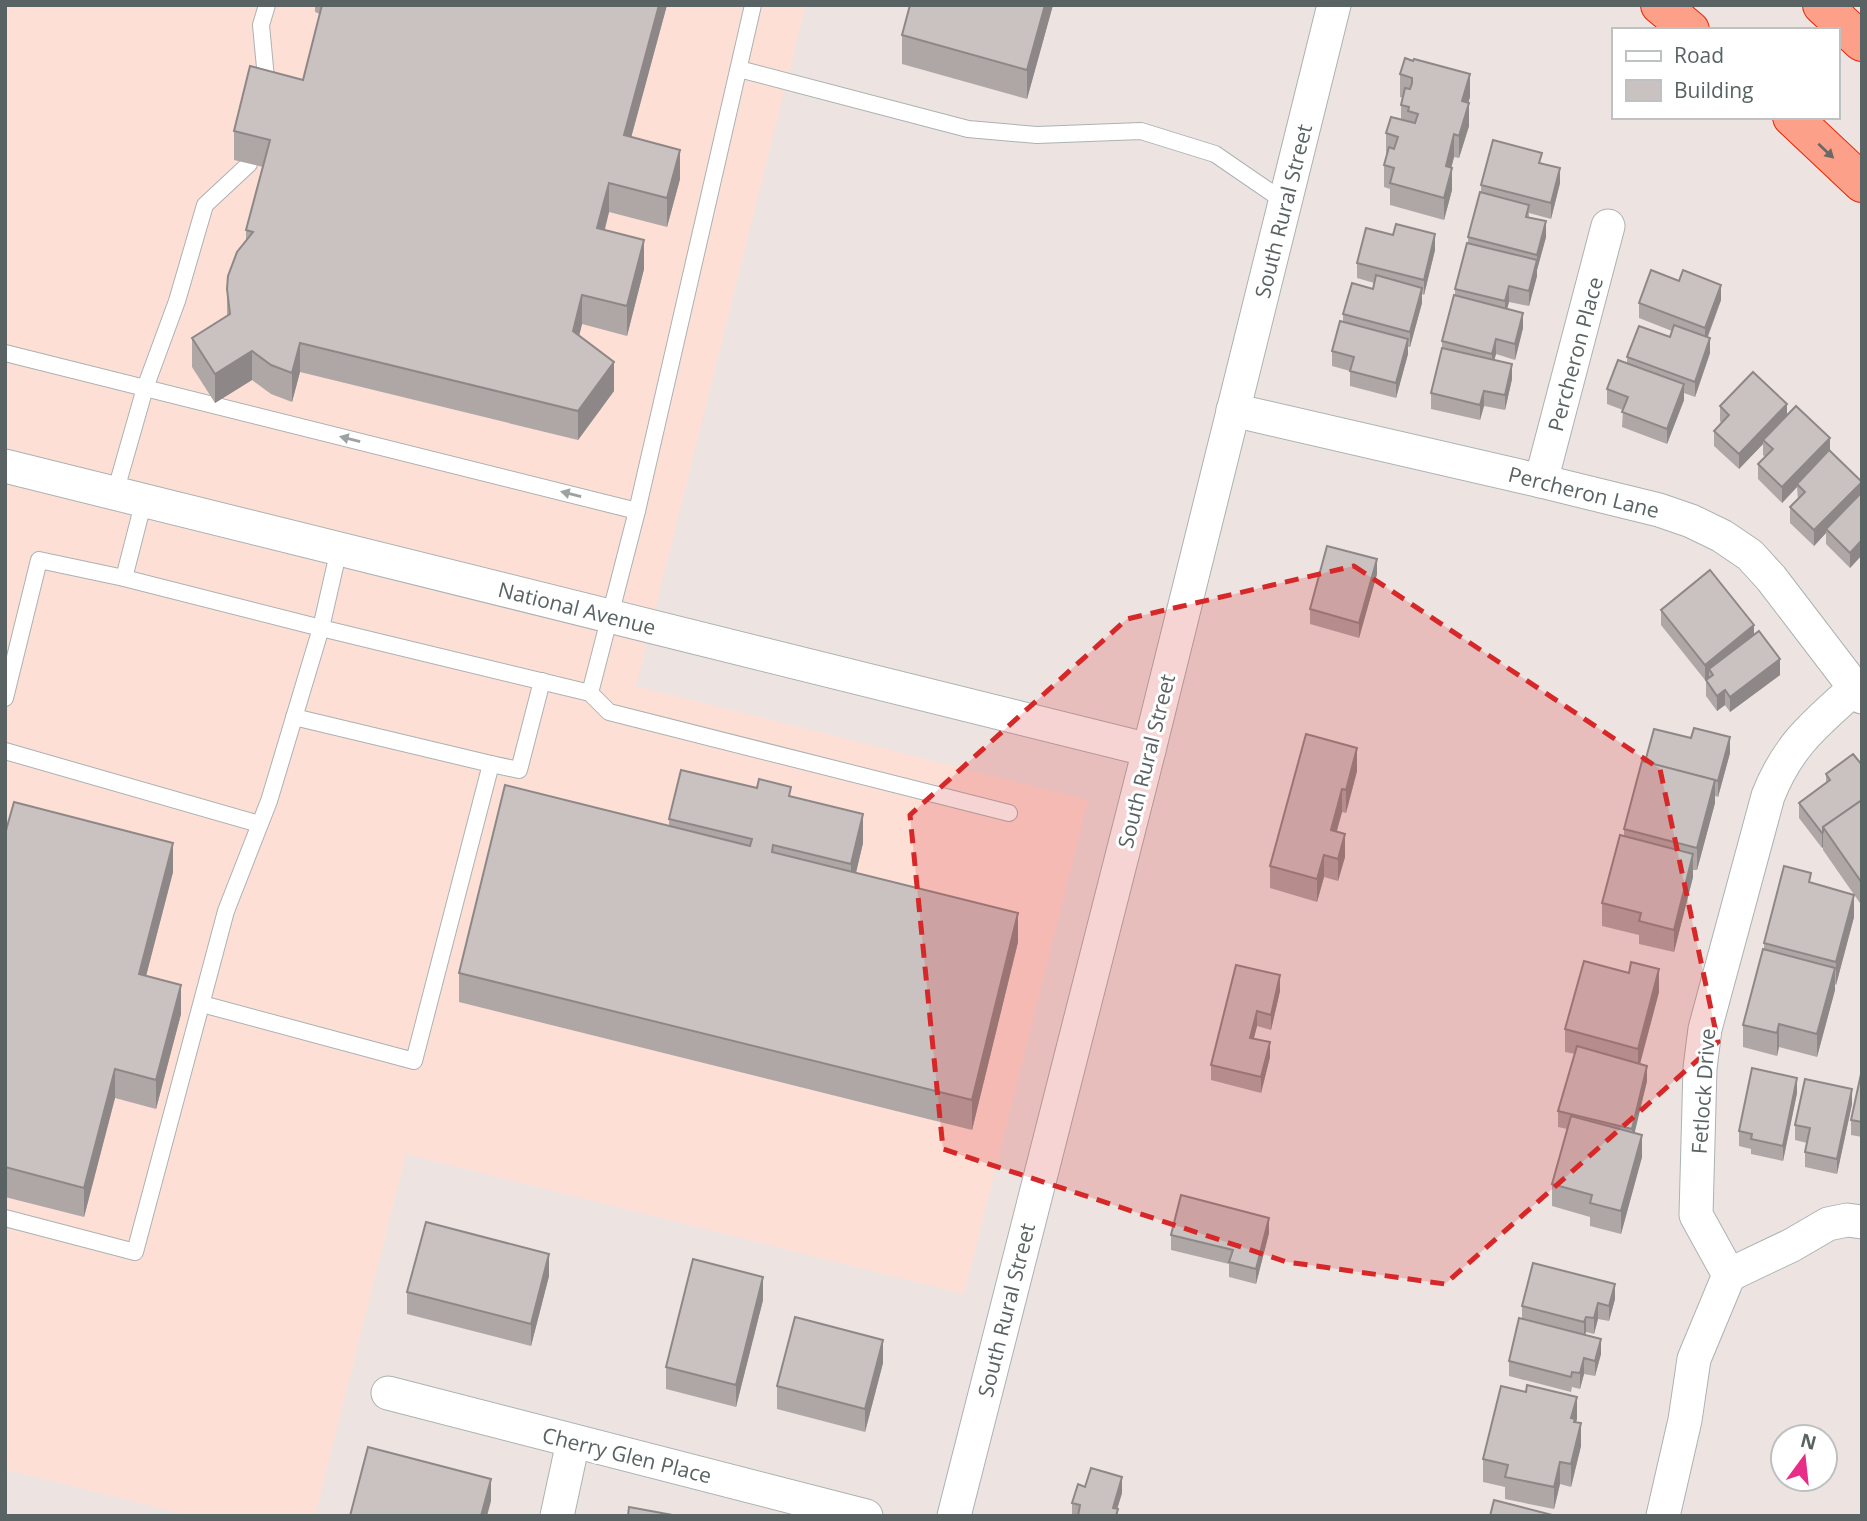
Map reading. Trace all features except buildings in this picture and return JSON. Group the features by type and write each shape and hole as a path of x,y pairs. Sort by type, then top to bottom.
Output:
{"highway":[{"path":"1660,5 1688,28"},
{"path":"1822,5 1862,42"},
{"path":"1794,119 1862,183"}],"street":[{"name":"South Rural Street","path":"954,1516 1149,750 1334,5"},
{"name":"Percheron Place","path":"1541,481 1608,226"},
{"name":"Percheron Lane","path":"1233,410 1541,481 1659,510 1691,521 1722,536 1750,555 1771,578 1858,693"},
{"name":"National Avenue","path":"5,466 1149,750"},
{"name":"Fetlock Drive","path":"1729,1275 1696,1215 1700,1068 1705,1028 1776,775 1806,732 1858,693"},
{"path":"1663,1516 1685,1420 1694,1359 1729,1275 1792,1245 1828,1224 1847,1220 1862,1222"},
{"name":"Cherry Glen Place","path":"388,1393 866,1516"},
{"path":"557,1516 573,1442"}],"lane":[{"path":"267,5 261,25 268,99"},
{"path":"590,693 638,511 753,5"},
{"path":"739,69 968,128 1037,135 1141,131 1215,154 1285,202"},
{"path":"124,578 130,497 145,388 177,301 205,205 249,164"},
{"path":"5,353 638,511"},
{"path":"5,1218 135,1252 226,911 269,801 321,628 339,549"},
{"path":"5,698 39,560 124,578 590,693 609,712 1009,813"},
{"path":"294,717 519,770 542,681"},
{"path":"5,751 259,824"},
{"path":"202,1004 415,1061 491,764"}],"highlighted area":[{"path":"1354,566 1660,769 1718,1042 1445,1284 1287,1262 943,1149 910,815 1127,619"}],"shaded area":[{"path":"5,5 806,5 636,686 1088,800 964,1294 406,1154 315,1516 191,1516 5,1469"}]}
